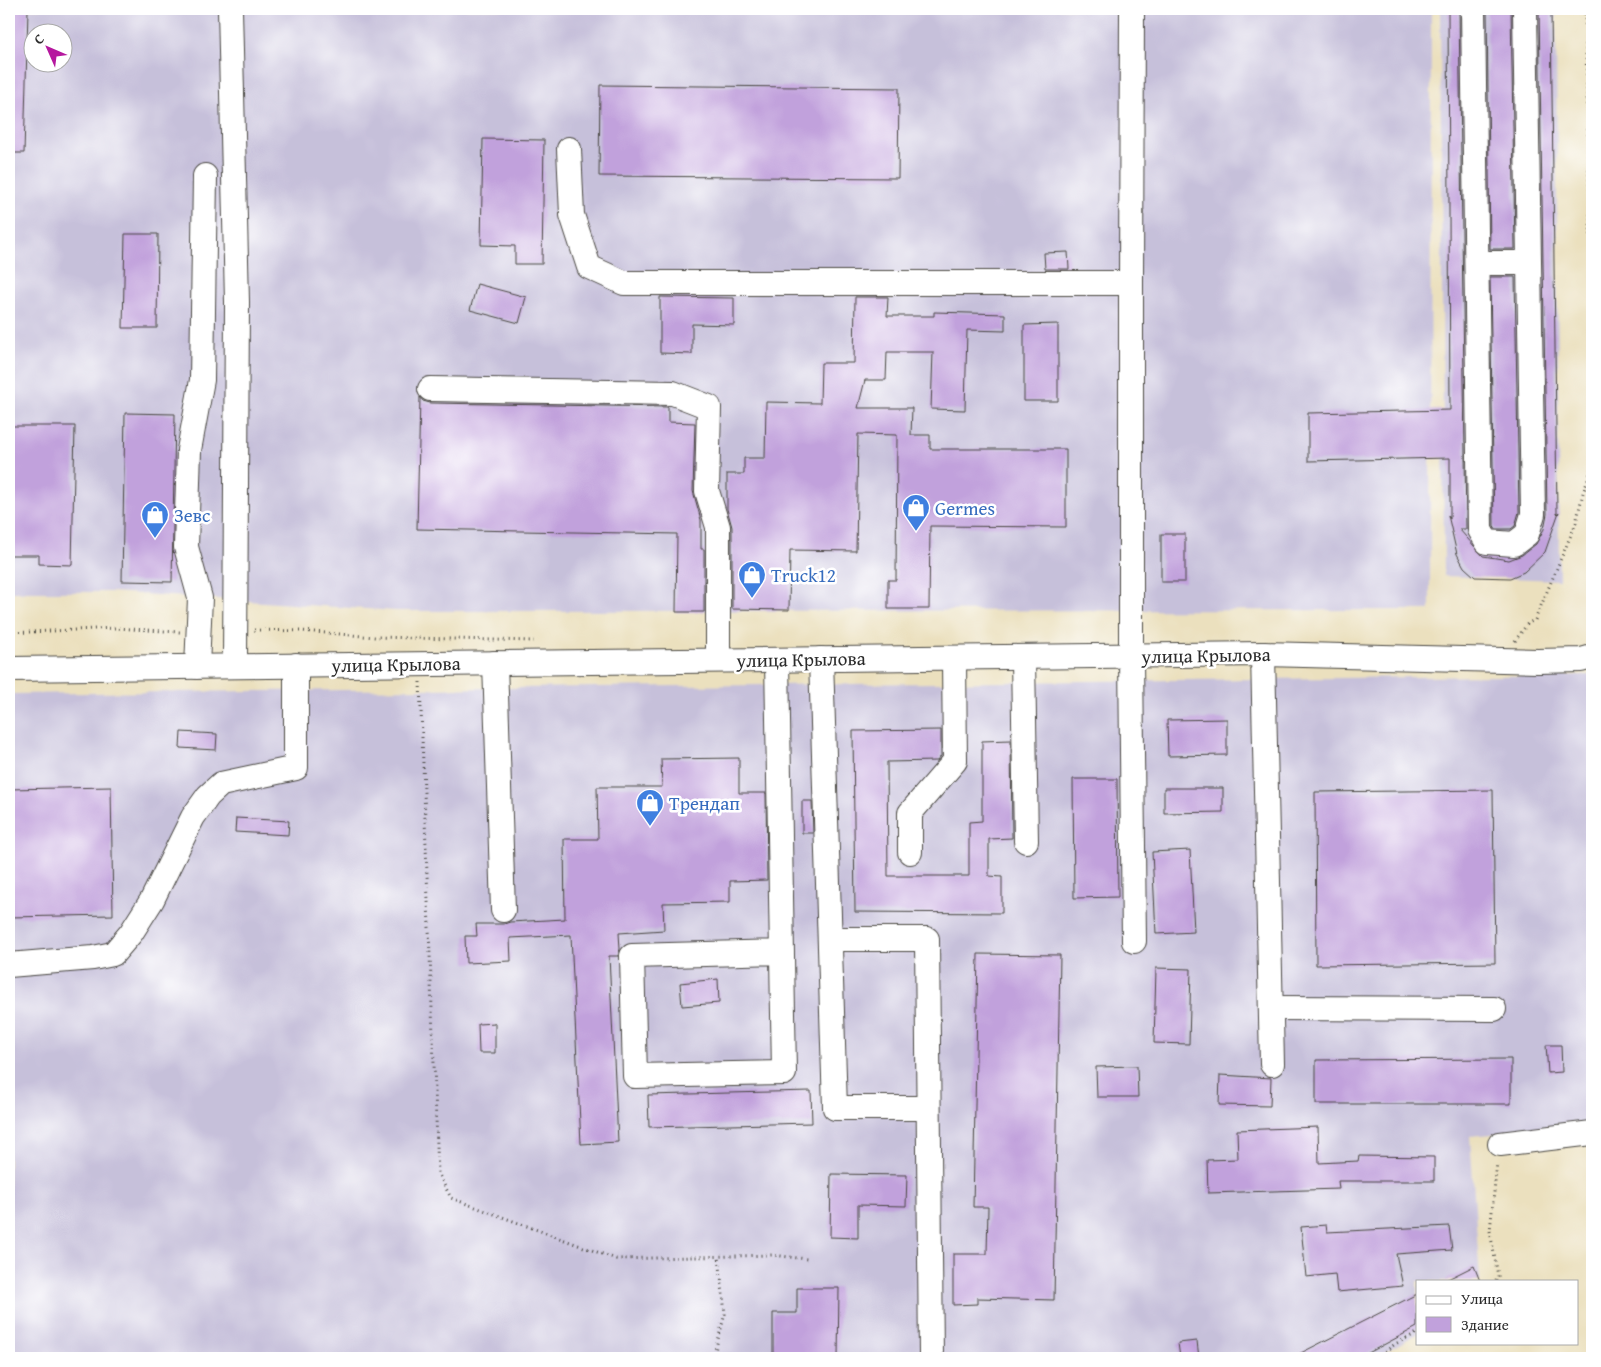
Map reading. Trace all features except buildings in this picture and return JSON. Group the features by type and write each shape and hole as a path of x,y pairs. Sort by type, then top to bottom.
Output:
{"street":[{"path":"230,9 236,302 236,666"},
{"path":"1132,9 1131,656 1134,941"},
{"path":"1473,9 1480,530 1487,542 1514,544 1527,534 1533,514 1525,9"},
{"path":"569,148 572,215 589,267 624,283 1131,283"},
{"path":"197,667 200,598 186,547 189,450 202,380 205,176"},
{"path":"1477,263 1529,263"},
{"path":"430,389 673,393 709,406 707,491 718,527 718,660"},
{"path":"1263,654 1272,1064"},
{"name":"улица Крылова","path":"9,669 1263,654 1502,660 1573,660 1592,656"},
{"path":"1022,657 1026,841"},
{"path":"910,852 910,813 956,760 954,658"},
{"path":"821,659 835,1108 928,1108"},
{"path":"777,660 782,952 784,1074 636,1076 632,956 782,952"},
{"path":"495,663 503,910"},
{"path":"9,965 93,958 113,954 131,933 152,900 194,817 208,796 222,784 296,768 296,665"},
{"path":"830,939 926,939 931,1358"},
{"path":"1271,1008 1494,1009"},
{"path":"1500,1144 1592,1133"}],"path":[{"path":"1584,9 1592,294"},
{"path":"1502,660 1528,624 1535,620 1576,523 1590,473 1592,457"},
{"path":"9,633 115,628 198,633"},
{"path":"236,630 302,631 375,637 542,641"},
{"path":"419,664 438,1173 451,1198 616,1258 772,1255 808,1259"},
{"path":"1496,1280 1498,1276 1490,1231 1500,1144"},
{"path":"713,1358 725,1314 719,1256"},
{"path":"1377,1358 1395,1344 1416,1334"}],"shaded area":[{"path":"9,9 1431,9 1430,610 396,611 111,592 9,592"},
{"path":"1440,9 1556,9 1559,580 1444,576"},
{"path":"1592,675 1592,977 1584,1126 1470,1136 1480,1280 1416,1280 1416,1335 1374,1358 9,1358 9,694"}],"place":[{"name":"Germes","path":"916,532"},
{"name":"Зевс","path":"155,539"},
{"name":"Truck12","path":"752,599"},
{"name":"Трендап","path":"650,827"}]}
